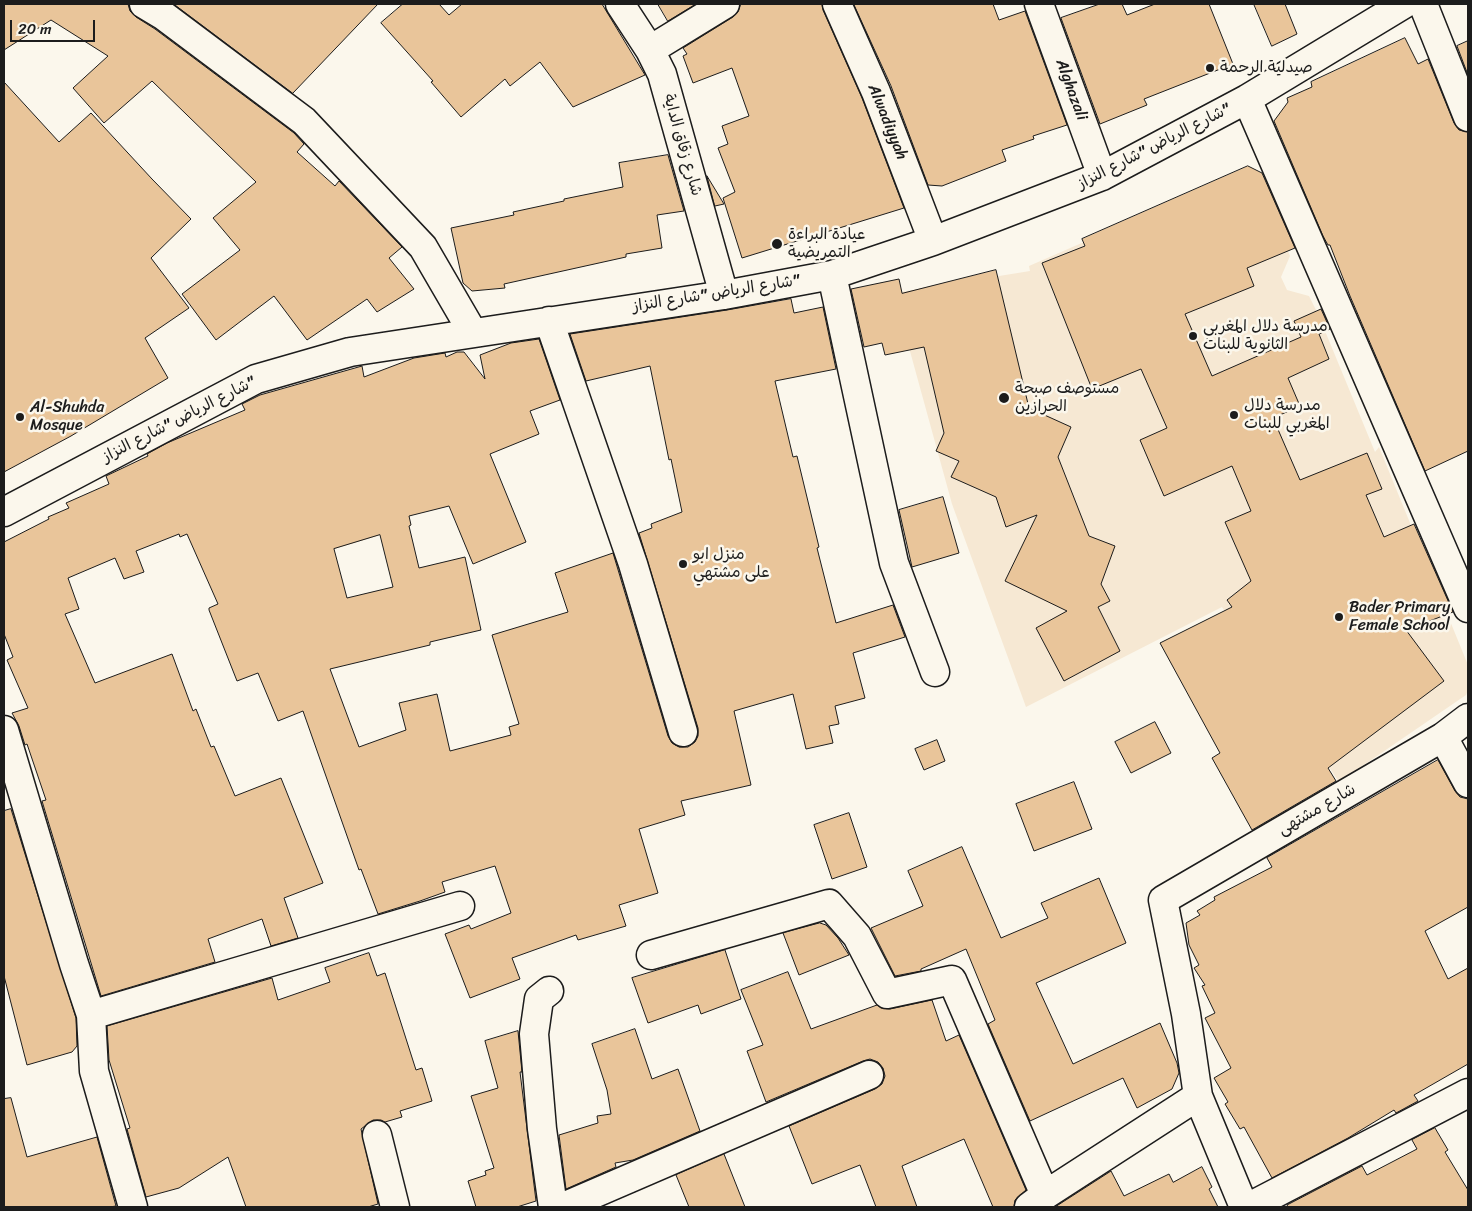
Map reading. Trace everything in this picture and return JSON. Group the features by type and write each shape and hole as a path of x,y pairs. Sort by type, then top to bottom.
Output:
{"street":[{"path":"144,4 164,16 304,121 423,247 474,333"},
{"name":"شارع زقاق الداية","path":"620,4 650,50 662,74 724,295"},
{"path":"650,50 725,4"},
{"name":"Alwadiyyah","path":"837,4 876,92 933,241"},
{"name":"Alghazali","path":"1039,4 1102,176"},
{"name":"شارع الرياض \"شارع النزاز\"","path":"4,512 256,379 350,352 724,295 832,275 933,241 1102,176 1247,99 1404,4"},
{"path":"1423,4 1468,117"},
{"path":"1247,99 1468,608"},
{"path":"832,275 894,562 935,672"},
{"path":"549,321 633,564 683,732"},
{"name":"شارع مشتهى","path":"1198,1096 1186,1014 1163,900 1443,737 1468,718"},
{"path":"4,730 91,1015 94,1070 133,1207"},
{"path":"1443,737 1468,783"},
{"path":"651,955 829,904 857,936 888,994 952,980 1037,1201 1198,1096 1244,1207"},
{"path":"91,1015 460,906"},
{"path":"549,991 540,999 534,1034 542,1129 553,1207"},
{"path":"563,1207 869,1075"},
{"path":"1249,1207 1468,1093"},
{"path":"377,1135 395,1207"}],"shaded area":[{"path":"1242,173 1261,183 1290,256 1281,277 1287,290 1309,296 1318,314 1375,452 1379,447 1468,665 1468,690 1466,695 1339,782 1222,607 1026,707 952,504 894,293 1030,271 1029,266"}],"building":[{"path":"4,4 128,4 130,11 136,17 155,29 294,133 304,144 297,152 335,186 339,181 402,247 389,258 414,289 377,312 367,299 307,340 274,296 216,340 182,294 240,250 213,218 256,182 152,81 104,123 73,88 108,56 51,20 4,50"},
{"path":"174,4 378,4 293,93"},
{"path":"403,4 439,4 449,15 462,4 602,4 645,75 573,107 540,62 510,86 505,79 461,117 431,82 433,81 381,23"},
{"path":"658,4 696,4 668,21"},
{"path":"741,4 822,4 862,98 904,208 742,258 723,198 735,192 718,148 728,144 722,126 749,116 732,68 693,83 683,56 687,54 683,48 733,17 738,12"},
{"path":"854,4 993,4 999,20 1025,11 1067,125 1033,136 1034,139 1002,150 1006,161 942,186 928,185 891,86"},
{"path":"1100,4 1122,4 1127,15 1155,4 1209,4 1233,64 1144,99 1147,105 1100,124 1061,18"},
{"path":"1254,4 1285,4 1297,34 1272,46"},
{"path":"1405,38 1418,64 1428,59 1454,123 1459,130 1468,132 1468,451 1425,471 1330,245 1328,245 1323,236 1274,121 1288,102 1287,98 1312,87 1311,82"},
{"path":"1468,41 1468,75 1457,46"},
{"path":"4,82 59,142 91,113 191,219 151,258 189,308 145,338 168,378 71,436 4,472"},
{"path":"668,155 684,211 657,215 662,248 626,254 626,257 504,284 505,288 472,291 463,283 451,228 514,215 513,212 564,201 564,199 623,187 619,163"},
{"path":"1248,166 1262,173 1295,248 1247,268 1254,286 1185,314 1212,376 1301,337 1294,321 1321,309 1330,329 1319,334 1329,359 1288,378 1300,406 1273,418 1300,480 1367,453 1382,489 1366,495 1384,537 1414,524 1453,612 1406,630 1444,681 1328,768 1336,781 1252,830 1212,758 1220,753 1160,643 1232,607 1227,600 1251,581 1225,522 1251,511 1232,466 1164,496 1140,440 1167,428 1141,369 1092,389 1042,263 1085,246 1082,239"},
{"path":"707,176 724,204 715,206"},
{"path":"996,270 1029,408 1071,427 1058,457 1089,536 1115,546 1101,584 1110,601 1098,607 1120,651 1064,681 1036,628 1067,611 1005,581 1037,515 1006,527 996,497 951,477 959,461 936,451 944,433 924,347 885,355 882,343 864,347 851,289 899,279 902,293"},
{"path":"791,299 794,313 823,307 836,369 775,381 793,457 797,456 836,623 893,605 905,637 853,653 865,698 835,706 839,724 829,726 833,743 806,749 793,694 734,711 751,785 681,801 685,815 639,829 658,893 619,905 626,926 578,940 576,935 512,958 520,979 470,998 445,934 469,925 471,929 511,913 495,866 442,882 445,892 378,914 361,869 359,870 303,711 278,721 258,673 237,681 209,610 209,608 218,604 187,534 180,537 179,534 136,551 144,572 124,579 115,558 68,578 79,609 65,614 95,683 172,654 193,711 196,709 211,747 214,746 235,796 281,778 323,883 284,898 298,938 271,946 262,919 208,939 215,962 101,996 42,801 46,800 27,744 25,745 19,726 12,713 28,708 7,660 13,657 4,634 4,542 49,519 48,517 69,508 66,503 109,484 106,476 148,456 147,454 167,443 245,410 242,404 260,395 362,366 364,377 414,358 445,353 446,357 457,352 464,352 485,379 480,355 511,343 539,339 560,400 530,411 539,434 490,454 526,542 473,564 449,506 409,516 411,525 409,526 419,568 465,557 481,630 430,642 430,645 330,669 359,747 406,730 399,703 437,694 450,751 511,735 509,727 519,724 492,635 568,612 555,573 613,553 668,736 672,743 679,747 688,747 695,742 698,736 698,728 639,533 652,528 651,524 682,512 671,459 669,460 650,366 586,381 570,334","holes":["380,535 393,587 347,598 334,549"]},
{"path":"943,497 959,553 912,567 899,510"},
{"path":"1155,722 1171,753 1131,773 1115,742"},
{"path":"937,740 945,761 924,770 915,749"},
{"path":"1438,760 1455,791 1460,797 1468,799 1468,907 1425,931 1448,979 1468,968 1468,1064 1414,1095 1418,1101 1396,1113 1394,1110 1348,1138 1272,1178 1244,1127 1240,1129 1225,1104 1228,1102 1214,1078 1231,1068 1205,1018 1215,1013 1202,986 1205,985 1194,968 1199,965 1189,945 1186,923 1200,915 1197,911 1215,900 1214,897 1272,867 1267,858"},
{"path":"1074,782 1092,829 1034,851 1016,804"},
{"path":"11,809 76,1018 77,1046 72,1052 27,1065 4,976 4,811"},
{"path":"849,813 867,867 832,879 814,825"},
{"path":"962,847 1001,938 1048,918 1041,903 1099,878 1126,943 1036,983 1073,1064 1160,1023 1177,1063 1179,1073 1172,1089 1137,1108 1123,1078 1030,1121 988,1024 995,1020 966,949 921,969 921,971 895,976 871,928 923,906 908,871"},
{"path":"820,923 826,925 838,938 849,955 799,975 783,933"},
{"path":"725,950 741,999 701,1014 698,1005 648,1023 632,978"},
{"path":"369,953 377,976 385,973 416,1070 422,1068 432,1101 400,1111 402,1117 385,1122 373,1120 361,1129 378,1204 368,1207 246,1207 228,1157 179,1188 146,1197 127,1129 130,1128 109,1060 107,1026 272,978 278,1000 330,982 325,968"},
{"path":"788,972 811,1029 877,1005 881,1008 890,1009 932,1000 946,1041 959,1035 1026,1190 1015,1200 1014,1207 993,1207 964,1139 902,1166 917,1207 876,1207 860,1165 812,1184 789,1126 875,1089 882,1084 885,1076 883,1068 878,1062 870,1059 766,1102 747,1051 763,1045 741,990"},
{"path":"635,1029 652,1079 678,1069 700,1131 633,1160 615,1163 616,1167 566,1189 559,1135 598,1123 597,1116 611,1114 607,1090 592,1044"},
{"path":"518,1031 522,1072 520,1072 536,1201 517,1207 476,1207 468,1181 486,1175 485,1171 494,1168 471,1096 498,1088 485,1041"},
{"path":"11,1098 27,1157 97,1137 116,1206 4,1207 4,1099"},
{"path":"1435,1128 1448,1150 1445,1152 1468,1190 1468,1207 1288,1207 1287,1205 1362,1166 1367,1175 1417,1149 1412,1140"},
{"path":"724,1154 745,1207 689,1207 676,1175"},
{"path":"1202,1167 1212,1187 1209,1189 1218,1207 1055,1207 1111,1171 1124,1196 1169,1174 1173,1182"}],"place":[{"name":"صيدلية الرحمة","path":"1210,68"},
{"name":"عيادة البراءة التمريضية","path":"777,244"},
{"name":"مدرسة دلال المغربي الثانوية للبنات","path":"1193,336"},
{"name":"مستوصف صبحة الحرازين","path":"1004,398"},
{"name":"مدرسة دلال المغربي للبنات","path":"1234,415"},
{"name":"Al-Shuhda Mosque","path":"20,417"},
{"name":"منزل ابو على مشتهي","path":"683,564"},
{"name":"Bader Primary Female School","path":"1339,617"}]}
